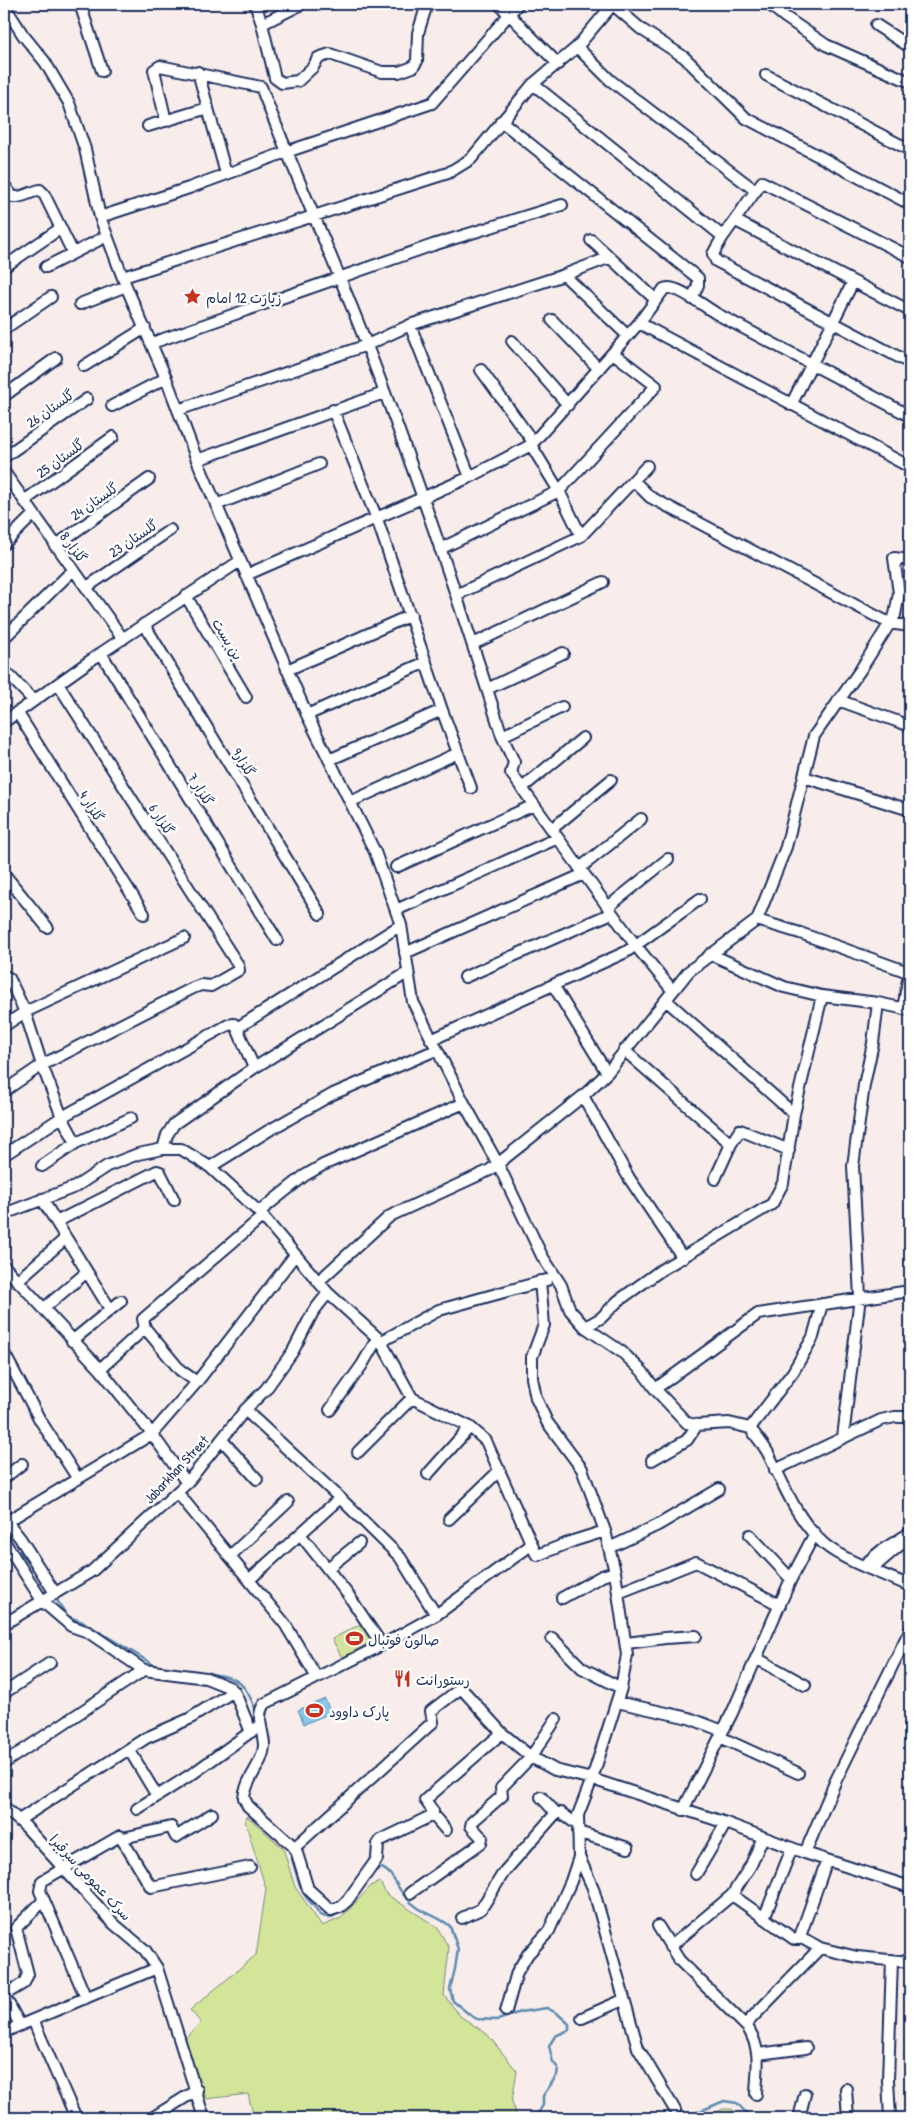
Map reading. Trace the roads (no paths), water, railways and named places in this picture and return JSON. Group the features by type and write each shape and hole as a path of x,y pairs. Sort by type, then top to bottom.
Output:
{"street":[{"path":"80,4 102,71"},
{"path":"255,4 262,24 274,78 282,83 298,81 318,58 330,54 382,72 399,72 414,67 417,61 418,33 427,4"},
{"path":"262,24 302,4"},
{"path":"499,4 558,64"},
{"path":"100,216 432,103 518,4"},
{"path":"80,304 125,281 448,173 471,159 533,84 577,47 612,4 642,29 684,57 746,118 910,204"},
{"path":"769,4 826,45 837,48 910,82"},
{"path":"4,5 23,35 45,62 69,103 85,149 100,216 107,236 144,328 152,343 216,505 307,716 375,852 401,925 413,1002 464,1103 498,1164 542,1256 565,1293 570,1310 585,1327 622,1352 687,1423 697,1425 729,1423 750,1428 767,1452 785,1493 807,1525 825,1544 868,1567 910,1586"},
{"path":"876,25 910,47"},
{"path":"577,47 610,80 756,191"},
{"path":"166,121 154,70 160,66 198,72 248,86 260,86 313,217 341,278 367,345 423,498 502,736 514,762 512,773 636,946 674,990"},
{"path":"198,72 226,174"},
{"path":"766,75 910,150"},
{"path":"533,84 722,238"},
{"path":"148,126 208,108"},
{"path":"501,121 698,278 698,285 692,299"},
{"path":"910,256 762,182 712,254 716,261 910,363"},
{"path":"4,185 13,197 19,197 40,190 44,194 73,253"},
{"path":"152,343 433,246 562,204"},
{"path":"736,221 910,311"},
{"path":"4,267 61,228"},
{"path":"46,267 107,236"},
{"path":"591,240 608,258 655,299"},
{"path":"178,410 367,345 410,324 564,275 608,258"},
{"path":"564,275 628,336"},
{"path":"791,405 853,282"},
{"path":"246,575 470,478 532,444 628,336 655,299 668,286 676,288 692,299 910,416"},
{"path":"4,329 52,297"},
{"path":"552,320 599,369"},
{"path":"638,323 910,467"},
{"path":"410,324 470,478"},
{"path":"84,366 144,328"},
{"path":"512,341 568,405"},
{"path":"440,549 559,491 656,386 613,353"},
{"path":"4,396 56,358"},
{"path":"481,370 532,444 559,491 581,536"},
{"path":"112,406 166,378"},
{"path":"198,460 332,410 384,393"},
{"name":"گلستان 26","path":"4,457 87,399"},
{"path":"332,410 377,519 442,710 471,788"},
{"name":"گلستان 25","path":"24,501 113,437"},
{"path":"216,505 319,464"},
{"path":"456,595 581,536 647,466"},
{"name":"گلزار 8","path":"4,472 123,639"},
{"name":"گلستان 24","path":"55,546 149,479"},
{"path":"634,481 650,497 889,623 910,626"},
{"path":"4,544 33,514"},
{"name":"گلستان 23","path":"87,586 170,530"},
{"path":"319,1281 390,1216 490,1170 583,1096 607,1073 689,971 757,920 786,847 814,736 895,615 899,593 894,558 910,560"},
{"path":"4,722 101,653 240,561"},
{"path":"4,638 73,570"},
{"path":"473,644 603,582"},
{"path":"899,593 910,595"},
{"name":"بن بست","path":"186,596 246,697"},
{"path":"287,670 411,615"},
{"name":"گلزار9","path":"144,624 320,914"},
{"name":"گلزار 7","path":"101,653 277,940"},
{"path":"487,690 563,653"},
{"path":"307,716 426,662"},
{"path":"4,670 33,700"},
{"name":"گلزار 6","path":"42,1065 194,988 201,985 212,986 239,970 238,965 212,922 58,684"},
{"path":"838,700 910,726"},
{"path":"502,736 562,707"},
{"path":"329,760 442,710"},
{"name":"گلزار 4","path":"17,712 144,914"},
{"path":"522,788 583,738"},
{"path":"350,802 458,753"},
{"path":"804,777 910,810"},
{"path":"396,910 555,833 611,780"},
{"path":"396,867 534,805"},
{"path":"405,953 582,871 640,819"},
{"path":"465,977 610,910 668,859"},
{"path":"4,874 47,927"},
{"path":"210,1167 333,1094 626,952 700,899"},
{"path":"710,954 784,987 822,996 878,1003 907,1010 909,970 757,920"},
{"path":"237,1028 401,925"},
{"path":"4,1026 25,1012 184,938"},
{"path":"163,1149 167,1135 174,1124 254,1068 407,973"},
{"path":"4,976 9,978 25,1012 42,1065 62,1117 76,1143"},
{"path":"553,986 607,1073"},
{"path":"585,1327 601,1318 618,1301 661,1270 772,1204 783,1183 794,1114 822,996"},
{"path":"667,1000 794,1114"},
{"path":"843,1437 860,1297 853,1166 878,1003"},
{"path":"4,1155 62,1117 228,1025 234,1024 237,1028 254,1068"},
{"path":"624,1050 731,1144"},
{"path":"4,1091 42,1065"},
{"path":"583,1096 629,1178 683,1258"},
{"path":"197,1382 180,1370 145,1328 143,1320 304,1176 323,1165 464,1103"},
{"path":"42,1166 76,1143 131,1118"},
{"path":"715,1179 731,1144 740,1130 789,1150"},
{"path":"4,1214 75,1187 107,1166 138,1154 163,1149 181,1149 210,1167 261,1214 328,1293 379,1340 412,1398 470,1427 486,1441 538,1555 605,1531"},
{"path":"56,1222 157,1171 160,1172 174,1200"},
{"path":"42,1199 110,1310"},
{"path":"17,1281 66,1238"},
{"path":"55,1593 20,1538 5,1520 152,1434 197,1382 295,1255"},
{"path":"4,1266 100,1369 152,1434 187,1482"},
{"path":"43,1308 87,1272"},
{"path":"379,1340 384,1340 439,1310 555,1278"},
{"path":"506,2011 517,1972 528,1954 549,1931 571,1881 579,1857 578,1814 592,1779 617,1702 627,1655 627,1643 615,1572 605,1531 582,1468 547,1422 536,1398 532,1378 532,1357 544,1325 540,1281"},
{"path":"655,1389 758,1314 860,1297 910,1291"},
{"name":"Jabarkhan Street","path":"4,1624 92,1571 187,1482 245,1410 266,1389 293,1351 313,1312 328,1293"},
{"path":"72,1340 121,1301"},
{"path":"750,1428 793,1372 812,1337 822,1304"},
{"path":"100,1369 145,1328"},
{"path":"330,1410 379,1340"},
{"path":"4,1354 40,1420 78,1479"},
{"path":"358,1452 412,1398"},
{"path":"245,1410 340,1498 405,1563 436,1615"},
{"path":"775,1470 881,1420 895,1416 910,1417"},
{"path":"652,1460 687,1440 697,1425"},
{"path":"428,1474 470,1427"},
{"path":"222,1440 257,1479"},
{"path":"4,1478 22,1464"},
{"path":"449,1519 500,1470"},
{"path":"609,1548 658,1525 719,1489"},
{"path":"177,1492 286,1624 316,1676"},
{"path":"249,1580 340,1498"},
{"path":"230,1556 288,1502"},
{"path":"684,1810 722,1734 791,1579 815,1533"},
{"path":"868,1567 882,1550 910,1533"},
{"path":"300,1534 328,1568 382,1645"},
{"path":"750,1535 791,1579"},
{"path":"868,1567 910,1540"},
{"path":"4,1541 42,1602 71,1626 88,1632 144,1670 206,1678 231,1688 234,1691 250,1732"},
{"path":"328,1568 359,1543"},
{"path":"433,1815 381,1840 378,1844 377,1859 347,1901 340,1907 331,1910 308,1888 294,1848 248,1806 244,1798 249,1780 261,1758 264,1747 260,1725 260,1710 264,1704 316,1676 382,1645 436,1615 532,1545"},
{"path":"618,1593 696,1562 780,1605"},
{"path":"562,1598 595,1579 615,1572"},
{"path":"805,1853 836,1780 910,1630"},
{"path":"627,1643 696,1636"},
{"path":"552,1638 582,1668 621,1688"},
{"path":"756,1658 805,1685"},
{"path":"4,1693 50,1663"},
{"path":"4,1763 144,1670"},
{"path":"294,1848 432,1722 431,1711 461,1688 502,1733 532,1757 555,1770 592,1779 726,1823 805,1853 910,1887"},
{"path":"19,1820 146,1738 189,1719 234,1691"},
{"path":"617,1702 690,1718 798,1773"},
{"path":"410,1893 481,1843 482,1838 472,1826 472,1822 502,1796 501,1788 532,1757 556,1719"},
{"path":"136,1809 195,1772 260,1725"},
{"path":"446,1830 433,1815 433,1811 425,1800 502,1733"},
{"path":"130,1750 157,1796"},
{"path":"541,1797 556,1813 561,1813 578,1828 628,1848"},
{"name":"سرک عمومی سرقبرا","path":"6,1813 19,1820 114,1924 144,1950 157,1968 176,2025 190,2078 197,2090 204,2118"},
{"path":"462,1918 481,1909 504,1872 556,1813"},
{"path":"86,1998 40,1891 42,1881 118,1837 123,1838 169,1827 172,1828 176,1837 212,1814"},
{"path":"696,1874 726,1823"},
{"path":"670,1947 732,1894 751,1864 763,1837"},
{"path":"123,1838 151,1888 250,1867"},
{"path":"764,1918 792,1848"},
{"path":"579,1857 593,1888 638,2048 675,2110"},
{"path":"732,1894 797,1940 800,1937 827,1860"},
{"path":"20,2025 4,1995 24,1983 28,1974 16,1928 44,1900"},
{"path":"658,1926 679,1960 745,2025 754,2039 758,2054 756,2094"},
{"path":"800,1937 820,1948 857,1957 910,1962"},
{"path":"745,2025 820,1948"},
{"path":"890,2118 888,2080 892,1960"},
{"path":"4,2032 157,1968"},
{"path":"582,2018 623,2000"},
{"path":"33,2020 76,2118"},
{"path":"758,2054 806,2048"},
{"path":"846,2089 848,2118"},
{"path":"152,2118 197,2090"},
{"path":"799,2118 805,2094"}],"water":[{"name":"پارک داوود","path":"325,1699 331,1713 304,1724 298,1710"}],"waterway":[{"path":"19,1544 21,1554 34,1569"},
{"path":"55,1597 67,1616 85,1623 154,1665 170,1669"},
{"path":"208,1674 227,1677 240,1683 249,1695 257,1713"},
{"path":"287,1846 303,1892 320,1915 330,1918 341,1912"},
{"path":"374,1871 382,1868 386,1870 409,1901 450,1926 458,1949 450,1989 453,2001 470,2015 477,2019 498,2020 520,2012 547,2008 558,2014 569,2024 569,2030 555,2036 549,2046 553,2062 558,2068 557,2075 543,2096 543,2105 539,2112 531,2118"},
{"path":"684,2118 724,2101 737,2103 751,2118"}],"place":[{"name":"زیارت 12 امام","path":"192,297"},
{"name":"صالون فوتبال","path":"354,1639"},
{"name":"رستورانت","path":"402,1679"},
{"name":"پارک داوود","path":"315,1711"}]}
